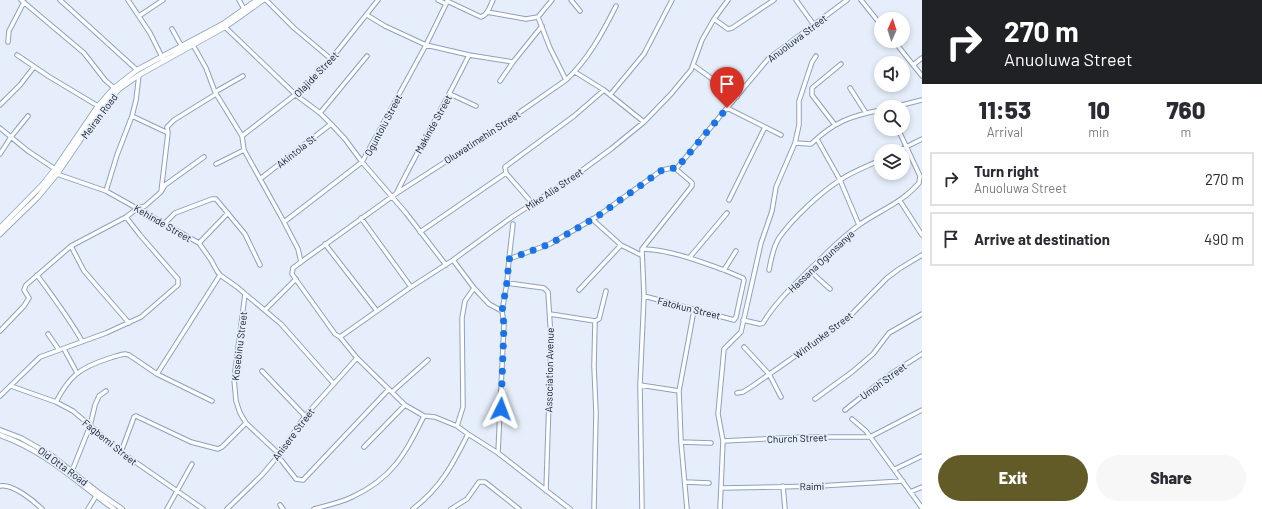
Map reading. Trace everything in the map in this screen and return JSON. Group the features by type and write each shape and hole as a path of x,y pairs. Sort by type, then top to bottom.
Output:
{"main road":[{"name":"Meiran Road","path":"0,234 37,198 119,89 182,47 223,24 257,0"},
{"name":"Meiran Road","path":"0,228 56,171 98,106 114,88 137,70 193,45 225,27 264,0"}],"street":[{"path":"60,0 137,70"},
{"path":"128,0 139,16 163,59"},
{"path":"139,16 163,0"},
{"path":"239,0 244,9"},
{"path":"264,0 331,59"},
{"name":"Olajide Street","path":"242,136 296,95 331,59 378,0"},
{"path":"438,0 447,2 481,17 488,12 493,0"},
{"path":"488,12 526,19 538,17 552,0"},
{"path":"571,0 580,11"},
{"path":"610,95 644,54 672,0"},
{"name":"Mike Alia Street","path":"340,338 411,287 446,265 512,217 611,149 644,122 671,94 693,65 702,40 714,19 728,0"},
{"path":"714,19 726,28 732,28 774,0"},
{"path":"796,0 814,25"},
{"name":"Anuoluwa Street","path":"676,169 768,59 847,0"},
{"path":"861,0 874,16"},
{"path":"8,42 9,31 22,1 84,53 105,80 114,88"},
{"name":"Oguntolu Street","path":"284,222 362,162 426,45 447,2"},
{"name":"Oluwatimehin Street","path":"301,262 397,193 487,135 566,80 575,72 603,32 616,6"},
{"path":"367,15 384,26 426,45 469,55 513,62"},
{"path":"538,17 550,48 566,80"},
{"path":"500,81 542,26"},
{"path":"225,27 296,95 320,113 345,139 362,162 406,213 446,265"},
{"path":"172,29 182,47"},
{"path":"193,45 206,68 215,93 242,136 244,150 298,249 301,262 293,268 292,271 296,279 335,334 357,358 405,404 424,416 435,418 457,426 498,453 570,509"},
{"path":"900,48 922,76"},
{"path":"17,55 98,106"},
{"name":"Makinde Street","path":"397,193 469,55"},
{"path":"320,113 368,56"},
{"path":"720,509 723,441 718,414 724,349 741,332 760,243 772,211 776,187 795,143 799,125 799,101 812,62 816,56"},
{"path":"913,65 922,58"},
{"path":"835,125 811,91 812,88 841,64"},
{"path":"693,65 737,97"},
{"path":"0,105 20,85 34,67"},
{"path":"575,72 604,90 644,122"},
{"path":"106,191 117,155 132,116 136,100 139,75"},
{"path":"161,192 168,133 167,127 174,120 243,76"},
{"path":"850,88 866,113"},
{"path":"533,204 506,174 505,168 574,116 604,90"},
{"path":"450,94 476,106"},
{"path":"910,103 922,100"},
{"path":"727,108 781,135"},
{"path":"795,143 811,144 845,119 874,111"},
{"path":"0,154 11,137 28,116"},
{"path":"132,116 168,133"},
{"name":"Akintola St","path":"260,179 331,124"},
{"path":"729,200 765,127"},
{"name":"Kehinde Street","path":"0,128 28,152 56,171 106,191 199,243 212,260 220,275 281,324 334,384"},
{"path":"817,139 840,180 859,225"},
{"path":"910,145 922,139"},
{"path":"216,164 244,150"},
{"name":"Hassana Ogunsanya","path":"743,320 760,324 763,323 770,311 790,289 830,250 859,225 900,201 917,185 920,180 920,176 910,155"},
{"path":"0,331 20,311 29,298 24,290 24,287 71,246 126,217 138,208 145,206 161,192 165,185 204,157"},
{"path":"769,270 773,253 779,238 799,216 818,197 840,180 874,163"},
{"path":"509,259 550,244 598,216 662,170 672,168 676,169 692,183 692,186 642,249 641,255 644,296 640,385 642,509"},
{"path":"420,232 506,174"},
{"path":"164,224 175,213 212,199 216,199 248,238 260,265"},
{"path":"900,201 922,235"},
{"path":"199,243 228,213"},
{"path":"690,257 727,213"},
{"path":"0,396 40,358 129,323 145,314 178,285 178,279 126,217"},
{"path":"361,218 411,287"},
{"path":"592,219 621,245 641,255"},
{"path":"498,453 504,324 502,311 507,282 513,224"},
{"path":"324,244 377,311"},
{"path":"579,290 621,245"},
{"path":"71,246 84,271 129,323"},
{"path":"642,249 658,250 690,257 724,270 736,251"},
{"name":"Winfunke Street","path":"736,393 743,392 844,321 887,278 899,268 922,255"},
{"path":"453,260 474,288 490,304 502,311"},
{"name":"Fatokun Street","path":"644,296 734,320 736,317 744,278 724,270"},
{"path":"810,270 830,289"},
{"path":"37,275 68,317 82,341"},
{"path":"157,374 220,275"},
{"path":"265,310 296,279"},
{"name":"Association Avenue","path":"507,282 544,288 548,292 551,339 546,491"},
{"path":"457,426 464,407 462,318 465,302 474,288"},
{"path":"550,314 595,321 599,319 606,291"},
{"name":"Kosebinu Street","path":"245,294 234,380 237,407 246,422 279,455 296,479 303,480 391,390"},
{"path":"687,509 681,442 679,391 694,310"},
{"path":"815,399 852,372 873,354 889,333 922,314"},
{"path":"594,509 596,413 594,366 595,321"},
{"path":"48,334 59,350"},
{"path":"744,347 769,374 781,397"},
{"path":"64,349 77,373"},
{"path":"56,402 67,383 77,373 99,362 125,354 129,355 157,374 212,400"},
{"name":"Umoh Street","path":"845,410 888,375 922,354"},
{"name":"Anisere Street","path":"227,509 262,475 279,455 305,416 357,358"},
{"path":"391,390 428,360"},
{"path":"262,372 305,416"},
{"path":"640,385 679,391"},
{"name":"Fagbemi Street","path":"11,386 56,402 73,411 121,452 203,509"},
{"path":"72,472 90,426 95,405 99,396 106,390"},
{"path":"364,447 405,404"},
{"path":"870,437 922,410"},
{"path":"121,452 134,417 136,416 191,442 218,449 222,447 246,422"},
{"path":"314,509 352,497 374,485 402,457 424,416"},
{"path":"852,419 862,427 870,437 895,469 922,508"},
{"name":"Old Otta Road","path":"0,430 21,438 51,455 122,509"},
{"path":"413,509 441,482 454,463 468,434"},
{"name":"Old Otta Road","path":"0,435 20,442 50,459 114,509"},
{"name":"Church Street","path":"723,441 804,436 870,437"},
{"path":"681,442 711,443"},
{"path":"895,469 922,456"},
{"path":"167,509 192,464"},
{"path":"451,509 467,499 482,481 519,509"},
{"name":"Raimi","path":"722,488 820,486 902,481"},
{"path":"685,482 709,483"},
{"path":"1,485 26,496 42,509"},
{"path":"783,486 785,509"},
{"path":"910,492 922,487"},
{"path":"88,509 96,496"},
{"path":"280,505 283,509"},
{"path":"562,509 565,505"}],"route":[{"path":"501,409 504,324 502,311 509,259 550,244 598,216 662,170 667,168 676,169 727,108"}]}
